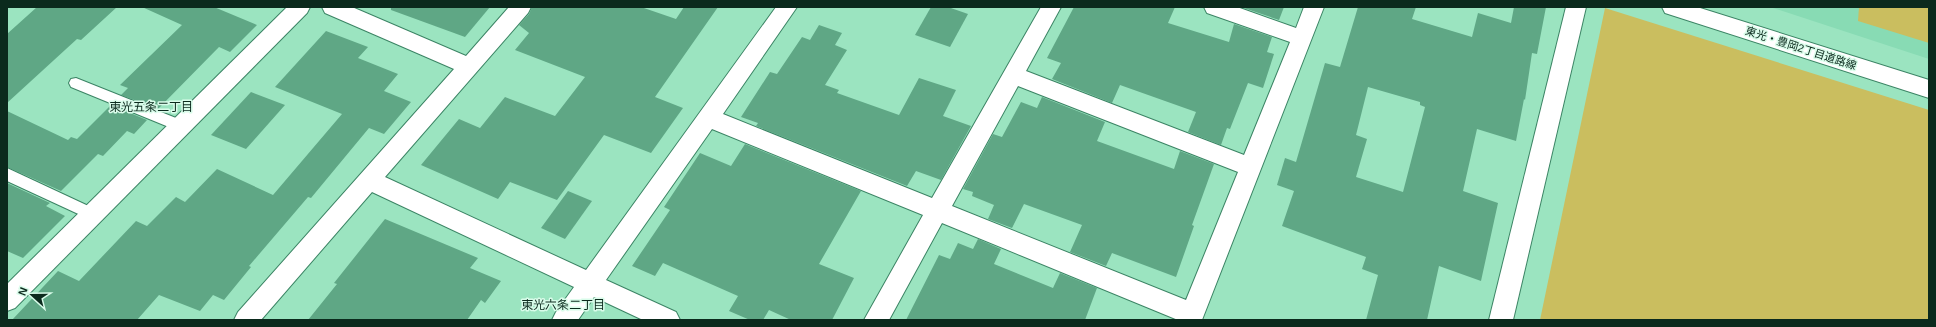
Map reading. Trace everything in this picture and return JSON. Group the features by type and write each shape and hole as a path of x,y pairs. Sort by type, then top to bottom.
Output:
{"street":[{"path":"7,300 300,7"},
{"path":"332,7 468,66"},
{"path":"246,320 521,7"},
{"path":"564,320 787,7"},
{"path":"876,320 1051,7"},
{"path":"1214,7 1302,38"},
{"path":"708,118 937,210 1191,317 1314,7"},
{"path":"1501,320 1576,7"},
{"name":"東光・豊岡2丁目道路線","path":"1672,7 1929,89"},
{"path":"1013,75 1251,167"},
{"path":"369,180 668,320"}],"lane":[{"path":"76,83 181,126"},
{"path":"7,174 92,214"}],"shaded area":[{"path":"1770,7 1929,7 1929,59"},
{"path":"1859,7 1929,7 1929,43 1858,21"},
{"path":"1605,8 1929,110 1929,320 1540,320"}],"building":[{"path":"37,7 117,7 81,40 77,39 7,103 7,34"},
{"path":"142,7 214,7 257,25 230,52 219,47 158,109 121,95 128,88 120,85 182,25"},
{"path":"391,7 490,7 465,37 391,10"},
{"path":"532,7 641,7 676,19 684,7 718,7 655,97 683,108 651,153 604,135 557,200 510,182 498,199 421,165 459,119 480,128 505,97 555,116 585,77 515,50 529,33 519,25 529,14"},
{"path":"931,7 948,7 968,14 950,47 915,35"},
{"path":"1074,7 1175,7 1168,23 1229,42 1234,24 1272,37 1267,52 1274,54 1263,88 1248,83 1230,129 1227,128 1221,145 1188,132 1196,112 1120,85 1112,103 1052,79 1061,63 1047,58"},
{"path":"1241,7 1284,7 1279,20"},
{"path":"1358,7 1416,7 1412,19 1472,37 1478,13 1511,23 1514,7 1546,7 1537,54 1532,53 1525,100 1524,99 1516,141 1477,129 1463,191 1498,203 1481,281 1439,266 1427,320 1366,320 1378,275 1362,269 1366,257 1282,226 1294,191 1277,185 1285,158 1296,162 1325,63 1340,67","holes":["1368,87 1420,102 1420,105 1425,107 1403,192 1356,177 1367,139 1356,135"]},
{"path":"819,25 842,33 835,45 847,50 825,85 839,90 837,93 899,115 919,78 956,90 943,116 971,126 941,180 916,171 907,186 756,126 758,123 741,117 770,72 777,74 802,37 810,40"},
{"path":"326,31 368,47 358,58 398,74 384,91 411,102 384,134 369,128 311,198 308,197 249,266 251,267 224,300 213,295 200,311 159,295 137,320 12,320 58,271 79,281 136,221 147,226 176,197 185,202 217,169 273,195 342,114 275,87"},
{"path":"251,92 285,105 246,149 211,135"},
{"path":"1042,97 1105,122 1097,141 1174,169 1180,151 1214,164 1192,225 1194,226 1176,277 1112,253 1106,266 1070,252 1082,225 1024,204 1012,228 988,219 994,205 972,196 973,192 963,189 993,134 1002,137 1021,102 1037,108"},
{"path":"111,105 147,120 134,134 127,131 103,156 98,154 61,191 7,167 7,111 68,140 71,137 77,139"},
{"path":"745,144 861,191 819,264 854,278 832,320 791,320 769,310 763,320 750,320 729,311 738,296 663,263 655,276 632,266 670,210 664,207 700,153 731,166"},
{"path":"7,183 50,203 46,206 65,216 23,258 7,251"},
{"path":"568,191 592,201 565,239 541,228"},
{"path":"385,219 478,258 470,268 501,281 485,303 481,300 467,320 308,320 337,284 334,283"},
{"path":"978,239 1001,249 994,264 1053,288 1060,273 1097,288 1085,320 906,320 939,255 950,259 958,243 973,249"}],"district":[{"name":"東光五条二丁目","path":"151,107"},
{"name":"東光六条二丁目","path":"563,305"}]}
